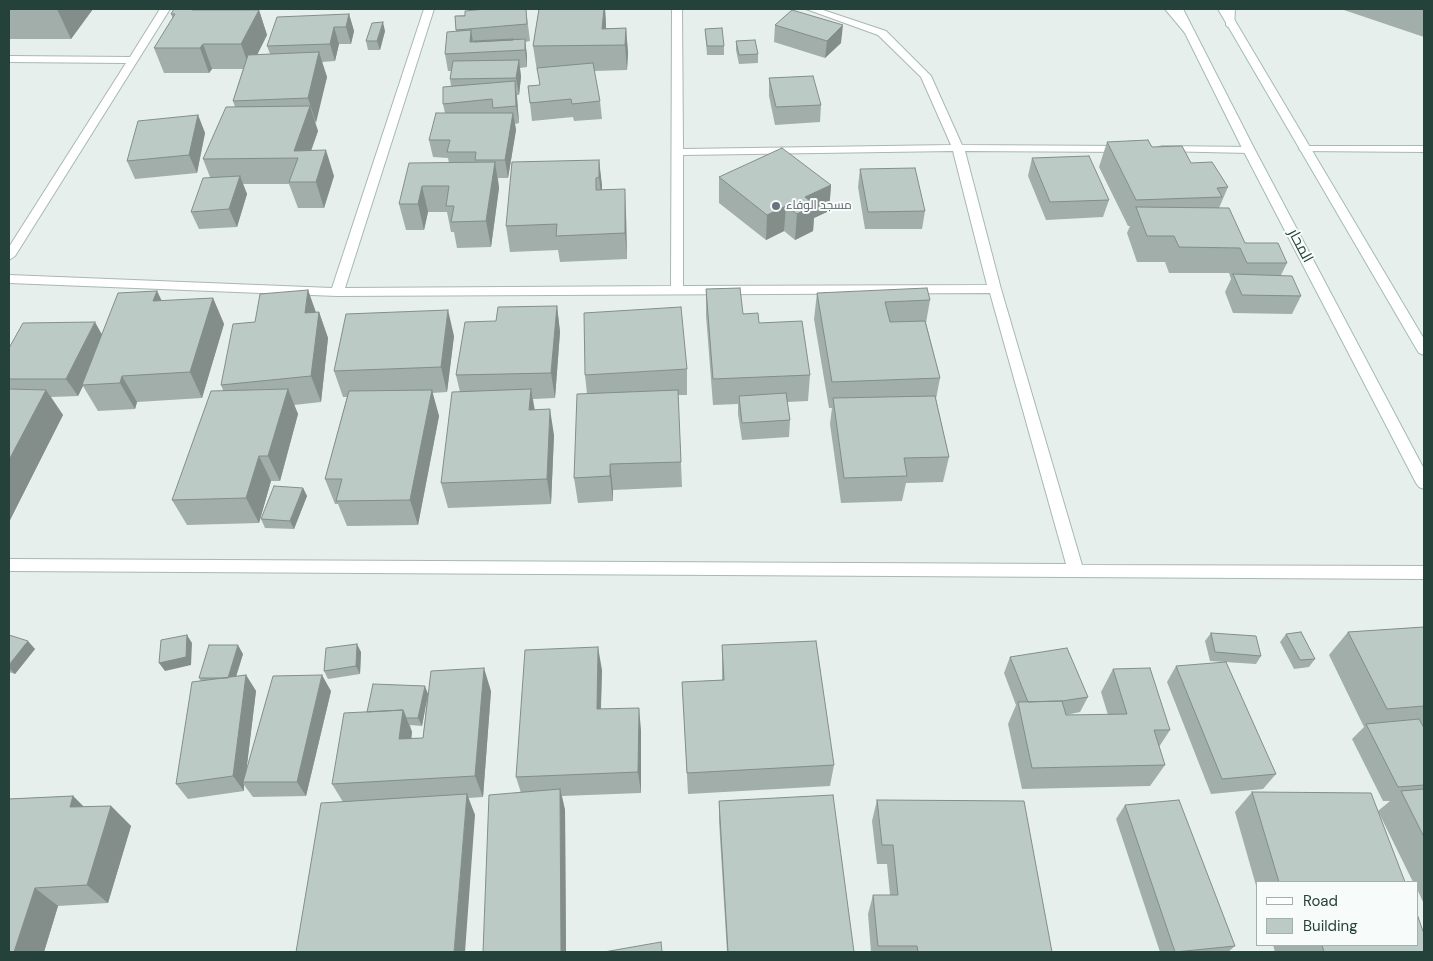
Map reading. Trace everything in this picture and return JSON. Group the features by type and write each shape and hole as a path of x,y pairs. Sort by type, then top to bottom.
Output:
{"street":[{"path":"9,256 166,9"},
{"path":"337,292 429,9"},
{"path":"676,290 677,9"},
{"path":"810,9 882,33 926,76 958,148 995,289 1076,571"},
{"name":"المحار","path":"1178,9 1249,150 1424,483"},
{"path":"1223,9 1424,350"},
{"path":"9,59 134,60"},
{"path":"676,152 958,148 1132,149"},
{"path":"1152,149 1249,150"},
{"path":"1304,149 1424,149"},
{"path":"9,279 337,292 995,289"},
{"path":"9,565 1424,573"}],"lane":[{"path":"1169,9 1192,35"},
{"path":"1231,9 1231,25"}],"building":[{"path":"174,9 259,10 241,44 203,44 200,48 154,48 175,14 171,14"},
{"path":"526,9 527,24 456,30 455,16 465,16 465,11"},
{"path":"539,9 604,9 602,29 626,28 625,45 533,46"},
{"path":"792,10 843,25 827,41 775,25"},
{"path":"349,14 346,27 334,27 330,44 267,46 277,17"},
{"path":"383,22 377,41 366,41 372,23"},
{"path":"722,28 724,46 707,46 705,29"},
{"path":"471,30 470,42 525,39 525,50 445,54 447,32"},
{"path":"513,40 474,42 474,41"},
{"path":"755,40 758,54 739,55 736,41"},
{"path":"319,52 308,98 233,101 248,55"},
{"path":"519,60 516,78 450,79 453,61"},
{"path":"593,63 600,101 572,104 571,99 530,103 528,86 540,85 537,68"},
{"path":"813,76 821,105 776,107 769,78"},
{"path":"515,81 516,106 493,108 492,99 443,104 443,87"},
{"path":"310,106 294,151 326,150 316,182 289,182 298,158 203,159 226,107"},
{"path":"436,113 513,113 505,160 475,160 476,152 447,152 450,140 429,140"},
{"path":"198,115 189,155 127,161 138,121"},
{"path":"1148,140 1152,147 1182,146 1191,163 1212,162 1228,187 1217,188 1222,197 1136,200 1107,142"},
{"path":"782,148 831,185 805,197 815,205 797,214 786,206 767,215 719,177"},
{"path":"1089,156 1109,200 1050,202 1032,158"},
{"path":"599,160 599,177 596,178 596,190 625,189 625,233 556,236 557,224 506,226 512,162"},
{"path":"495,162 486,221 451,222 454,206 446,206 449,186 422,186 418,204 399,204 409,163"},
{"path":"915,168 925,211 868,212 860,169"},
{"path":"240,176 229,209 191,212 203,178"},
{"path":"1136,207 1229,208 1245,243 1278,243 1287,263 1247,263 1240,248 1179,247 1174,236 1147,236"},
{"path":"1233,274 1292,276 1301,296 1242,295"},
{"path":"740,288 743,314 758,313 759,323 802,321 810,375 713,379 706,289"},
{"path":"927,288 930,300 885,302 890,322 925,321 940,378 832,382 817,293"},
{"path":"308,290 305,313 319,312 311,376 221,385 233,324 255,322 260,294"},
{"path":"157,291 153,301 213,298 190,372 122,376 120,383 82,385 118,293"},
{"path":"557,306 551,373 456,375 465,322 496,321 498,307"},
{"path":"681,307 687,369 585,375 584,313"},
{"path":"448,310 441,367 334,371 346,314"},
{"path":"95,322 66,379 9,379 9,348 23,323"},
{"path":"9,389 46,390 9,460"},
{"path":"288,389 268,456 259,456 246,498 172,500 211,391"},
{"path":"531,389 529,410 550,409 547,479 441,483 452,392"},
{"path":"432,390 410,500 336,501 342,479 325,479 349,391"},
{"path":"678,390 681,462 610,464 610,476 574,478 577,394"},
{"path":"786,393 790,420 742,423 739,396"},
{"path":"935,396 949,457 904,458 907,476 844,478 833,398"},
{"path":"274,486 303,488 290,521 261,519"},
{"path":"1424,627 1424,706 1387,709 1348,632"},
{"path":"1301,632 1315,659 1300,660 1286,634"},
{"path":"1211,633 1256,636 1261,656 1215,652"},
{"path":"9,635 28,641 9,665"},
{"path":"187,635 186,657 159,663 161,640"},
{"path":"816,641 834,765 687,773 682,682 724,680 722,645"},
{"path":"357,644 356,666 324,671 326,648"},
{"path":"209,645 238,645 228,678 199,678"},
{"path":"598,647 597,709 639,708 638,772 516,777 525,650"},
{"path":"1067,648 1088,697 1062,701 1028,702 1010,657"},
{"path":"1226,662 1276,774 1222,779 1176,666"},
{"path":"484,668 475,776 332,784 344,713 403,710 399,739 423,738 431,671"},
{"path":"1150,668 1170,730 1154,730 1165,765 1032,768 1018,702 1062,701 1066,715 1127,714 1113,669"},
{"path":"246,675 233,776 176,784 192,682"},
{"path":"322,675 297,782 243,782 273,676"},
{"path":"373,684 425,686 418,718 406,718 403,710 367,712"},
{"path":"1419,719 1424,728 1424,785 1398,787 1366,724"},
{"path":"560,789 561,952 483,952 489,795"},
{"path":"1424,789 1424,837 1401,791"},
{"path":"1252,792 1371,793 1405,881 1279,881"},
{"path":"467,794 454,952 296,952 321,803"},
{"path":"833,795 854,952 728,952 719,801"},
{"path":"73,796 70,807 111,806 87,885 35,888 14,952 9,952 9,799"},
{"path":"877,800 1024,801 1052,952 918,952 917,946 878,946 873,895 898,895 893,845 882,845"},
{"path":"1179,800 1235,946 1175,952 1125,805"},
{"path":"1418,917 1424,934 1424,952 1324,952 1322,946 1418,946"},
{"path":"661,942 662,952 604,952"}],"place":[{"name":"مسجد الوفاء","path":"776,206"}]}
